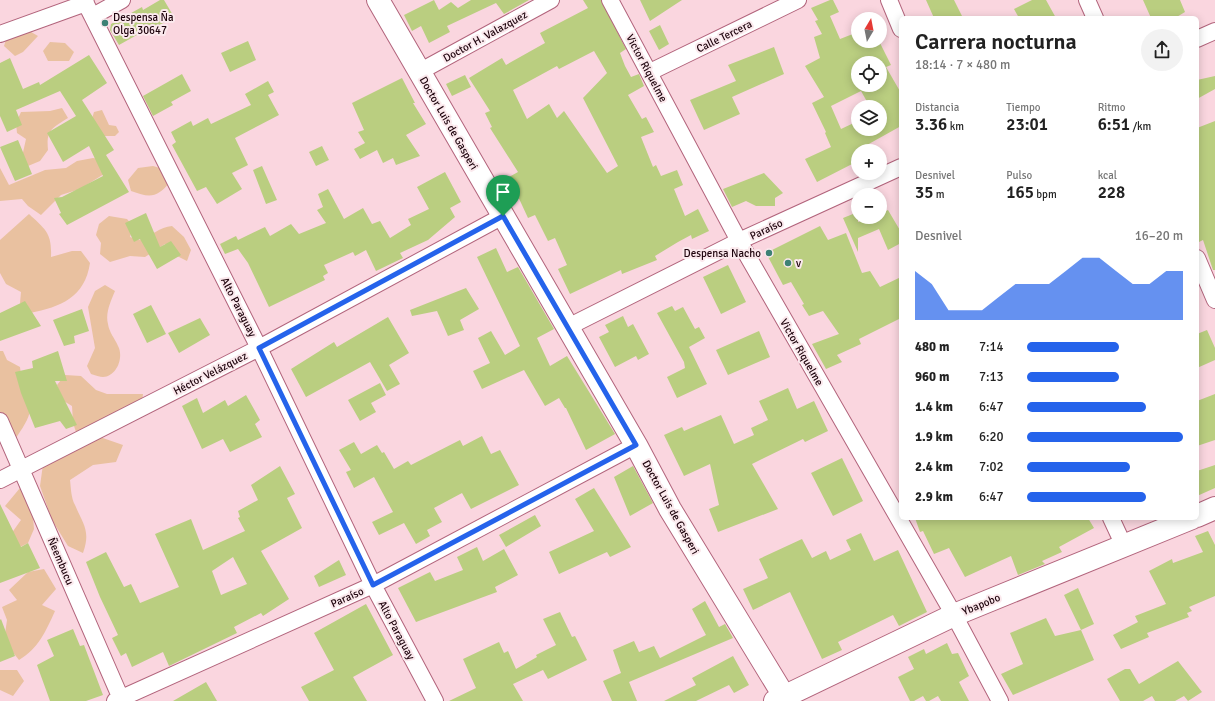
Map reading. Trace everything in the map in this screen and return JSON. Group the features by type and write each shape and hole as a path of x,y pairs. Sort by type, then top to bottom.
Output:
{"street":[{"path":"0,34 87,6 122,0"},
{"name":"Doctor Luis de Gasperi","path":"378,0 636,445 670,509 782,699"},
{"name":"Doctor H. Valazquez","path":"419,72 551,0"},
{"name":"Victor Riquelme","path":"610,0 650,72 738,241 899,520"},
{"name":"Calle Tercera","path":"650,72 798,0"},
{"path":"889,0 899,24"},
{"path":"1087,0 1094,16"},
{"name":"Alto Paraguay","path":"87,6 259,348 373,585 435,701"},
{"path":"1199,38 1215,31"},
{"name":"Paraíso","path":"568,327 738,241 899,168"},
{"name":"Héctor Velázquez","path":"0,480 259,348 503,216"},
{"path":"1199,263 1215,300"},
{"name":"Ñeembucu","path":"0,421 119,700"},
{"name":"Paraíso","path":"119,700 373,585 636,445"},
{"path":"1199,515 1215,508"},
{"name":"Victor Riquelme","path":"899,520 954,615 1000,701"},
{"path":"1112,520 1124,546"},
{"name":"Ybapobo","path":"782,699 954,615 1187,520"}],"shaded area":[{"path":"24,28 38,36 23,52 15,56 4,46 8,33"},
{"path":"50,42 65,43 74,52 69,61 48,61 43,51"},
{"path":"62,108 68,118 51,130 48,138 48,150 40,161 28,166 22,157 26,139 17,133 16,123 21,112 50,111"},
{"path":"102,110 109,125 116,126 119,132 115,136 99,136 91,122 94,112"},
{"path":"93,158 108,160 104,174 80,189 61,195 41,215 28,206 22,199 0,201 0,168 9,185 45,170 66,168 77,161"},
{"path":"153,166 167,170 170,182 161,191 153,195 143,195 131,191 128,180 138,168"},
{"path":"29,214 47,232 50,242 51,257 72,251 81,251 90,263 83,284 70,298 61,304 30,313 20,303 21,292 6,284 0,273 0,240"},
{"path":"109,216 127,219 133,226 130,237 139,240 163,228 172,226 184,237 191,250 187,261 177,256 174,247 165,244 145,257 130,256 110,262 100,254 101,243 96,235 99,224"},
{"path":"105,285 115,291 109,307 107,320 110,330 120,350 120,360 112,373 103,377 91,374 87,366 95,348 88,307 95,291"},
{"path":"0,351 3,351 7,360 20,367 30,407 29,415 16,438 0,429"},
{"path":"65,375 81,376 96,390 107,394 143,394 141,407 136,416 129,423 120,428 100,433 77,435 73,423 72,406 62,400 57,385"},
{"path":"97,436 123,445 116,462 93,465 70,480 71,493 86,533 83,553 68,546 52,520 40,486 44,457"},
{"path":"20,488 32,504 34,529 28,543 14,550 11,534 21,520 5,506"},
{"path":"44,569 56,589 42,605 55,611 41,639 26,656 19,660 4,641 7,620 2,607 17,600 9,590 28,572"},
{"path":"0,670 17,670 24,681 13,696 0,690"}],"building":[{"path":"160,0 164,0 174,17 154,28 153,26 119,45 110,30 111,24 142,7 143,10"},
{"path":"434,0 439,10 451,2 458,8 471,0 529,0 504,14 496,3 447,26 450,32 429,43 421,26 412,31 404,15"},
{"path":"583,0 601,0 626,49 620,53 625,66 631,77 639,74 644,86 628,95 642,119 646,117 654,132 641,137 653,167 656,165 661,176 677,170 683,185 674,189 685,216 698,209 709,231 692,239 691,235 678,242 655,256 657,260 622,274 621,270 570,294 558,269 567,265 555,238 548,241 535,215 528,218 509,177 518,172 490,128 492,127 485,113 490,111 469,78 502,58 506,65 545,43 540,33 588,8","holes":["594,51 607,73 583,98 618,166 607,173 564,111 557,118 549,104 527,119 513,90 557,66 559,69"]},
{"path":"640,0 682,0 650,21"},
{"path":"833,0 839,12 830,16 840,39 851,35 851,48 882,48 886,56 851,56 851,92 859,92 831,106 841,129 851,124 851,136 883,136 869,144 851,144 851,165 817,182 805,159 831,147 825,133 826,132 812,103 824,97 805,66 820,58 814,37 822,34 815,21 818,20 811,8"},
{"path":"926,0 954,0 962,16 933,16"},
{"path":"1032,0 1046,0 1055,16 1018,16 1014,9"},
{"path":"1143,0 1180,0 1185,12 1178,16 1150,16"},
{"path":"660,25 669,44 659,50 649,31"},
{"path":"248,41 256,60 230,72 221,53"},
{"path":"774,47 784,74 732,97 740,114 704,130 690,100 736,81 728,65"},
{"path":"89,55 107,83 82,100 114,150 106,155 129,192 67,225 59,214 61,213 54,198 62,197 103,176 89,146 63,162 47,133 76,116 60,91 16,110 22,125 7,132 0,116 0,63 10,58 23,89 39,82 40,85"},
{"path":"887,57 891,65 887,67"},
{"path":"887,69 899,90 899,127 887,134 887,100 866,100 862,92 887,92"},
{"path":"182,74 191,91 171,102 173,105 153,116 143,96"},
{"path":"465,75 471,87 452,96 446,84"},
{"path":"1215,76 1215,89 1199,98 1199,80"},
{"path":"402,78 415,103 413,103 426,124 406,135 420,156 396,165 393,158 383,163 377,150 360,159 354,149 365,143 358,132 364,130 352,103"},
{"path":"268,81 274,92 268,95 279,115 235,138 248,165 232,173 242,189 217,204 206,187 197,191 172,145 176,142 171,132 191,121 193,126 208,118 211,124 251,105 245,94"},
{"path":"1215,121 1215,270 1213,270 1203,240 1199,242 1199,127"},
{"path":"18,140 32,174 15,181 0,147"},
{"path":"322,146 329,160 316,166 309,152"},
{"path":"262,166 277,200 266,204 253,170"},
{"path":"445,172 461,202 450,208 455,217 428,240 400,253 403,258 376,271 366,250 355,256 353,252 324,265 328,273 323,276 325,280 269,307 248,263 238,249 225,254 220,244 236,236 238,240 265,227 270,236 291,224 299,234 326,223 317,210 323,207 318,194 328,189 344,219 363,208 372,224 380,221 390,238 411,225 408,219 429,209 417,187"},
{"path":"764,173 783,193 775,198 775,206 756,206 746,201 732,207 723,189"},
{"path":"888,210 899,229 899,244 888,250 879,229 858,238 858,252 843,218 851,215 851,224 887,224"},
{"path":"146,213 160,247 171,241 181,255 157,269 140,239 134,242 125,223"},
{"path":"820,226 828,240 846,233 862,273 870,271 880,287 899,278 899,319 859,339 861,344 837,355 842,362 826,369 812,344 839,334 823,311 809,316 791,282 783,285 766,253"},
{"path":"496,248 507,272 518,267 554,329 537,338 550,366 567,356 615,434 586,450 566,408 559,398 545,406 524,370 482,389 473,371 490,363 478,338 491,331 505,355 520,346 477,257"},
{"path":"728,265 746,302 721,314 703,277"},
{"path":"466,288 479,309 460,320 464,330 448,336 437,311 412,316 410,310"},
{"path":"25,301 41,326 0,341 0,313"},
{"path":"151,305 166,334 147,343 133,314"},
{"path":"672,306 675,311 683,307 695,329 699,327 705,338 689,347 707,384 677,398 667,377 685,368 684,362 657,313"},
{"path":"82,309 89,331 74,336 75,343 64,346 53,320"},
{"path":"623,316 628,327 633,324 649,354 638,360 636,356 615,367 599,337 609,332 605,325"},
{"path":"388,317 409,353 389,365 400,384 387,391 370,362 306,397 291,369 334,342 337,347"},
{"path":"200,318 210,335 179,353 168,333"},
{"path":"1207,330 1215,348 1215,360 1199,367 1199,333"},
{"path":"759,331 770,357 728,375 716,350"},
{"path":"58,351 67,381 55,381 77,425 66,429 60,421 35,428 21,393 15,372 33,368 32,361"},
{"path":"380,383 386,395 371,403 376,412 360,421 348,400"},
{"path":"788,388 797,409 814,401 828,431 805,442 803,439 752,464 778,509 718,532 709,509 719,505 710,464 684,476 664,435 682,427 684,431 721,415 734,444 754,435 751,428 768,420 759,401"},
{"path":"1215,394 1215,440 1199,445 1199,400"},
{"path":"246,395 260,420 255,424 262,437 230,452 223,439 202,449 182,406 197,398 203,413 225,400 228,406"},
{"path":"482,436 491,454 500,450 519,485 471,509 462,493 434,508 442,522 427,530 430,536 416,544 404,523 379,535 372,522 393,512 374,477 354,488 346,472 351,470 339,450 354,442 361,454 377,445 382,453 384,452 394,469 408,461 411,465 460,440 463,446"},
{"path":"842,458 863,501 833,516 811,473"},
{"path":"1215,465 1215,488 1199,495 1199,470"},
{"path":"280,466 295,494 287,498 302,528 261,551 289,599 263,616 261,613 234,627 237,633 169,666 163,652 132,667 126,653 121,656 112,638 118,635 100,597 86,562 106,552 124,587 131,584 140,603 179,587 155,534 191,519 203,550 245,531 238,518 240,517 238,511 258,500 251,485","holes":["233,557 247,584 221,595 212,571"]},
{"path":"633,466 653,503 630,516 614,477"},
{"path":"594,488 631,547 610,557 607,552 559,574 549,552 594,531 575,499"},
{"path":"0,504 21,547 28,543 40,568 0,583"},
{"path":"535,515 541,526 506,547 499,535"},
{"path":"916,520 1089,520 1094,528 1059,547 1062,552 1042,561 1045,564 1018,575 1011,556 965,577 949,548 934,554 923,531 920,532"},
{"path":"1208,531 1215,545 1215,596 1189,607 1192,611 1187,613 1189,617 1147,633 1149,637 1121,649 1113,635 1138,622 1135,616 1166,604 1149,571 1172,559 1173,563 1203,552 1195,536"},
{"path":"861,533 874,561 898,550 927,612 899,626 893,615 838,642 842,650 822,659 790,592 753,610 743,589 768,578 759,559 802,539 812,558 826,551 830,560 851,550 846,540"},
{"path":"477,547 483,561 504,549 518,575 495,587 497,592 416,622 398,588 430,572 435,581 463,570 457,557"},
{"path":"339,560 346,575 319,587 314,576"},
{"path":"1078,588 1094,624 1081,630 1064,595"},
{"path":"705,601 719,627 725,624 733,638 629,682 637,701 612,701 603,681 621,673 613,650 634,641 639,652 654,646 660,658 706,635 692,609"},
{"path":"366,604 393,655 353,677 367,701 309,701 301,687 334,670 314,633"},
{"path":"560,612 572,637 575,636 587,660 548,679 543,670 513,684 523,701 449,701 476,688 463,659 499,642 504,653 508,651 516,669 537,657 536,655 556,645 543,619"},
{"path":"1046,618 1055,636 1081,630 1094,660 1013,695 1001,674 1023,664 1010,633"},
{"path":"1,619 15,656 0,662 0,620"},
{"path":"73,629 80,646 84,645 103,695 86,701 50,701 37,665 54,656 47,640"},
{"path":"947,643 952,654 958,653 969,676 959,682 969,701 941,701 938,696 926,701 923,696 914,701 910,701 898,677 914,669 908,657 924,649 926,654"},
{"path":"733,656 749,685 734,693 729,685 696,701 664,701 696,685 692,678"},
{"path":"1178,661 1202,692 1188,701 1184,696 1175,701 1155,701 1152,696 1143,701 1120,701 1107,679 1125,669 1130,669 1139,684"},
{"path":"206,682 217,701 173,701"}],"place":[{"name":"Despensa Ña Olga 30647","path":"105,23"},
{"name":"Despensa Nacho","path":"769,253"},
{"name":"v","path":"788,263"}],"route":[{"path":"503,216 636,445 373,585 259,348 503,216"}]}
